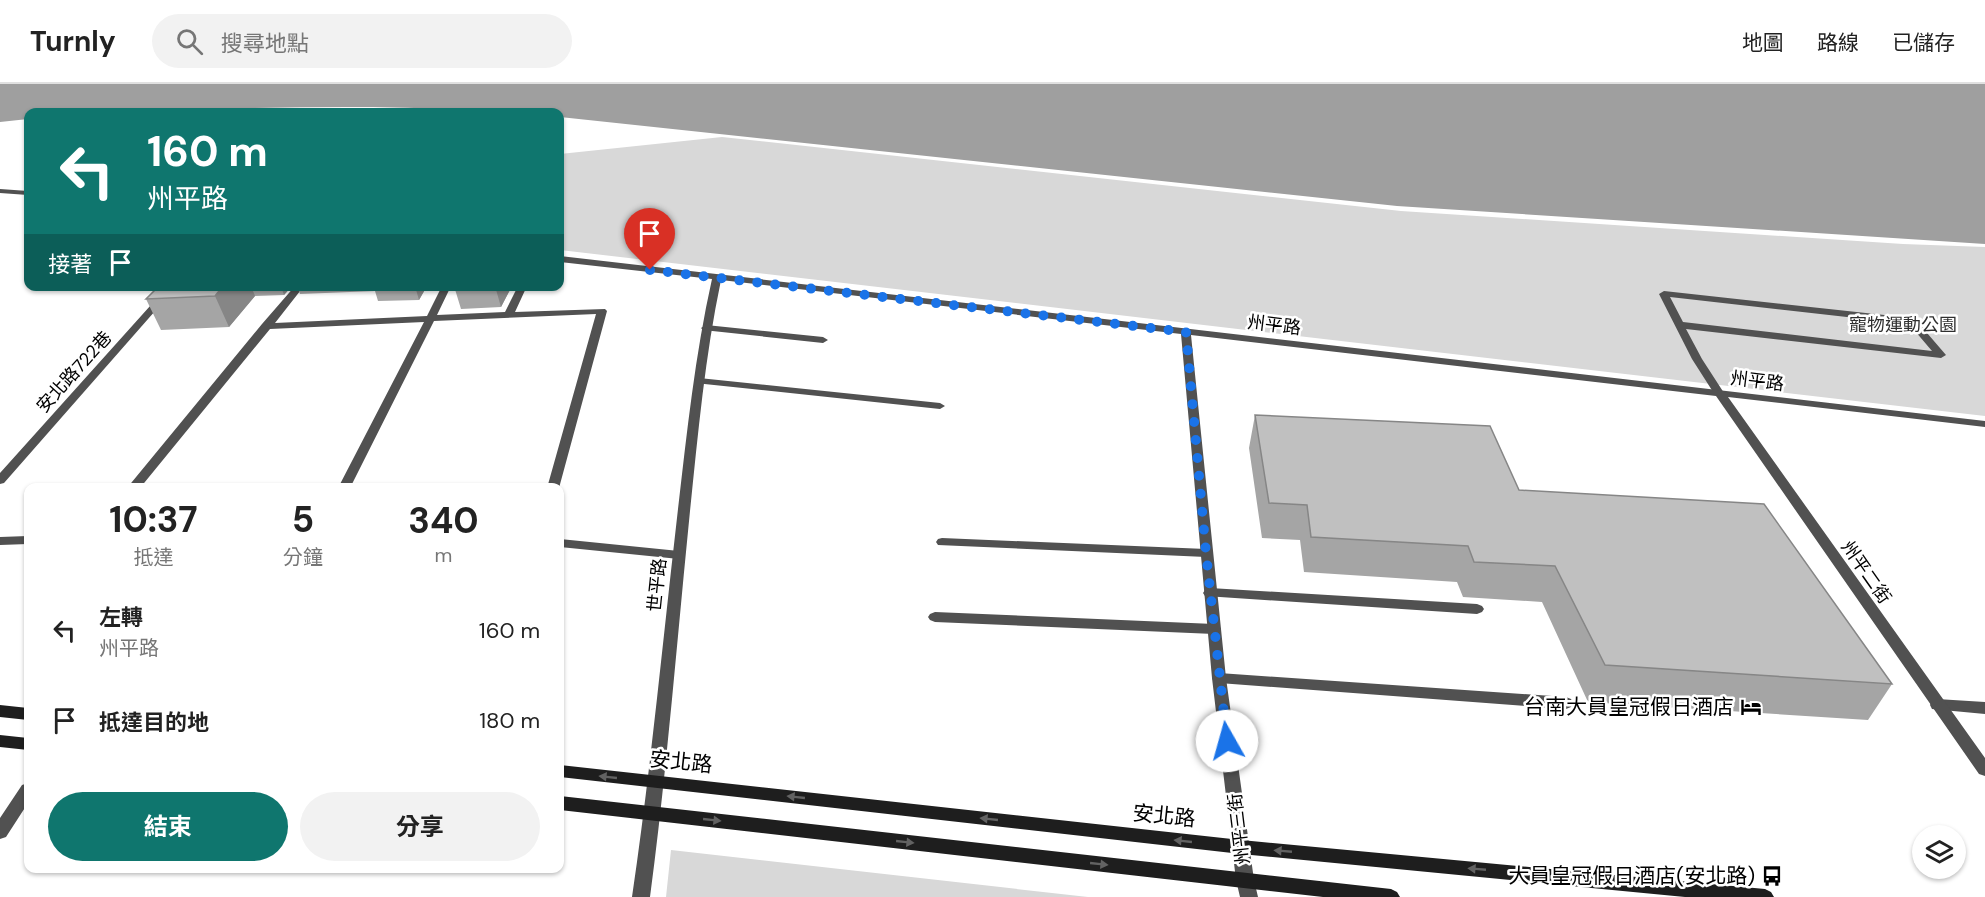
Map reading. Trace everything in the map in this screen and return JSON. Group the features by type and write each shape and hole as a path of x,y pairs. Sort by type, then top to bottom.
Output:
{"street":[{"path":"0,191 24,193"},
{"name":"州平路","path":"564,259 1985,424"},
{"name":"世平路","path":"641,897 654,813 679,555 705,328 717,277"},
{"name":"安北路722巷","path":"0,480 169,291"},
{"path":"137,483 296,291"},
{"path":"347,483 444,291"},
{"path":"509,315 521,291"},
{"name":"州平二街","path":"1680,325 1941,355 1912,321 1664,294 1697,359 1719,393 1985,770"},
{"path":"266,326 602,311 554,483"},
{"path":"705,328 823,340"},
{"name":"州平三街","path":"1186,332 1219,678 1247,889"},
{"path":"699,381 940,406"},
{"path":"0,541 24,540"},
{"path":"942,542 1206,553"},
{"path":"564,543 679,555"},
{"path":"1210,593 1477,609"},
{"path":"935,617 1214,629"},
{"path":"1219,678 1566,703"},
{"path":"1937,705 1985,708"},
{"path":"0,711 24,714"},
{"path":"0,741 24,744"},
{"name":"安北路","path":"564,771 1241,847 1702,889 1765,897"},
{"path":"0,832 24,796"},
{"path":"564,803 1247,889 1391,897"}],"green space":[{"name":"寵物運動公園","path":"722,137 1401,211 1903,244 1985,247 1985,416 564,250 564,154"},
{"path":"671,850 1088,897 666,897"}],"shaded area":[{"path":"0,84 1985,84 1985,244 1397,206 564,117 564,108 24,108 24,119 0,122"}],"building":[{"path":"154,291 219,291 215,296 146,299"},
{"path":"1255,415 1490,426 1519,490 1764,504 1892,684 1605,665 1555,566 1474,562 1468,546 1311,537 1307,505 1269,503"}],"place":[{"name":"台南大員皇冠假日酒店","path":"1751,707"},
{"name":"大員皇冠假日酒店(安北路)","path":"1772,876"}],"route":[{"path":"650,270 1186,332 1206,553 1227,741"}]}
